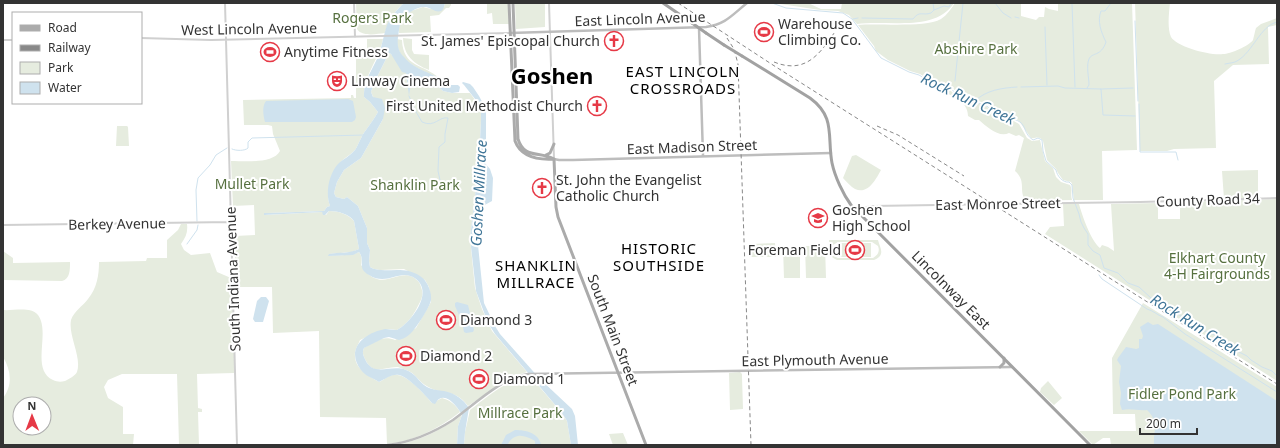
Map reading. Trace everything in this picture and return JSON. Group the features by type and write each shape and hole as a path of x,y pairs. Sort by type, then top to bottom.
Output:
{"highway":[{"name":"Lincolnway East","path":"663,3 724,45 819,105 829,124 833,165 849,202 1090,445"}],"main road":[{"path":"509,3 518,139 522,148 528,152 549,156 554,159"},
{"path":"513,3 512,33 515,141 520,151 527,155 537,158 554,159"},
{"name":"East Lincoln Avenue","path":"550,32 699,28 712,26 727,20 747,3"},
{"path":"699,28 703,156"},
{"name":"West Lincoln Avenue","path":"512,33 550,32"},
{"path":"544,156 550,152 554,144"},
{"name":"East Madison Street","path":"554,159 831,153"},
{"name":"South Main Street","path":"554,159 556,207 558,217 646,445"},
{"path":"1000,367 1004,363 1004,358"},
{"name":"East Plymouth Avenue","path":"388,445 406,442 435,431 507,381 526,374 1012,367"}],"street":[{"name":"South Indiana Avenue","path":"225,3 237,445"},
{"path":"354,3 355,37"},
{"name":"South Main Street","path":"549,3 554,159"},
{"name":"West Lincoln Avenue","path":"142,38 226,40 512,33"},
{"name":"County Road 34","path":"1140,202 1277,198"},
{"name":"East Monroe Street","path":"857,211 862,208 872,206 1140,202"},
{"name":"Berkey Avenue","path":"3,225 231,222"}],"green space":[{"name":"Rogers Park","path":"356,3 404,3 392,16 385,33 366,34 359,32 357,29"},
{"path":"445,3 451,3 449,8 446,8 439,15 430,16 431,32 399,33 399,27 403,19 411,11 423,7 431,9 444,7"},
{"path":"487,3 508,3 509,24 493,24 492,13 487,14"},
{"path":"515,3 545,3 545,27 516,29"},
{"path":"774,3 808,3 821,9 841,9 842,3 954,3 946,12 935,18 923,21 910,23 857,24 849,15 838,11 820,10"},
{"name":"Abshire Park","path":"955,3 1021,3 1021,16 1036,20 1039,17 1044,17 1045,7 1058,11 1058,3 1132,3 1137,150 1102,151 1103,200 1074,200 1071,182 1063,180 1056,169 1047,160 1042,139 1031,138 1019,121 1010,117 999,115 989,105 963,95 960,96 951,86 937,85 920,74 910,71 888,60 876,51 874,46 858,25 934,22 945,16"},
{"path":"1135,3 1170,3 1169,25 1171,37 1174,41 1195,50 1211,54 1226,54 1244,47 1253,40 1256,28 1261,24 1277,18 1277,25 1268,27 1269,64 1233,65 1214,81 1216,148 1140,151"},
{"path":"403,38 412,39 412,50 414,54 429,55 429,70 414,62 405,50"},
{"name":"Mullet Park","path":"367,39 383,39 364,89 364,97 378,112 355,150 340,162 336,168 330,184 328,196 330,206 324,211 268,213 265,215 322,212 326,215 329,211 339,212 346,215 354,221 359,249 352,252 329,254 329,256 356,254 359,252 362,258 361,265 372,277 386,280 404,275 413,277 420,284 422,298 411,318 397,330 389,329 375,333 360,340 355,352 357,365 363,372 379,382 393,375 404,377 415,385 432,403 442,398 452,403 460,412 435,429 417,437 387,444 386,418 320,417 319,331 273,333 272,287 235,287 235,236 255,235 254,205 233,206 231,161 265,160 276,155 280,151 273,134 272,126 244,125 243,100 351,98 351,95 356,98 357,52 367,52"},
{"path":"397,39 402,40 403,49 410,61 433,73 439,78 418,68 405,59 400,53"},
{"name":"Shanklin Park","path":"389,53 406,72 407,81 411,82 414,80 435,84 443,91 452,93 470,93 481,108 479,162 470,238 475,288 482,309 492,331 527,372 509,378 468,406 458,396 431,388 425,385 412,373 398,367 380,369 372,368 363,355 364,348 371,343 383,338 395,340 416,328 431,302 429,287 425,280 404,269 380,270 370,267 370,250 367,243 367,228 358,206 347,197 344,199 336,197 334,193 337,182 344,170 361,158 383,119 371,92"},
{"path":"941,88 949,89 959,99 965,99 986,106 999,118 1012,120 1019,124 1027,138 1032,141 1040,140 1045,161 1053,168 1056,177 1061,182 1070,185 1072,200 1026,201 1023,194 1021,178 1015,171 1024,138 1019,135 1016,136 1009,133 997,133 989,129 979,120 975,120 968,116 965,106 954,97 940,90"},
{"path":"117,126 128,127 129,146 116,146"},
{"path":"856,155 881,170 877,178 868,188 864,190 855,189 843,178 852,156"},
{"path":"1258,170 1258,198 1224,199 1222,171"},
{"name":"Elkhart County 4-H Fairgrounds","path":"1277,199 1277,381 1045,234 1050,227 1064,226 1063,204 1079,204 1087,228 1093,240 1100,248 1102,245 1114,251 1111,204 1158,203 1158,219 1180,219 1180,202"},
{"path":"181,224 187,224 186,234 181,244 184,250 191,255 210,253 217,272 231,278 235,349 234,373 197,374 198,408 202,409 202,412 198,412 199,445 179,445 177,374 122,374 108,380 104,387 108,398 123,407 123,434 134,434 133,445 3,445 3,398 10,383 10,378 8,367 3,357 3,310 26,310 35,312 38,315 43,331 43,368 46,375 53,380 59,382 65,381 77,372 78,366 77,353 71,333 71,320 74,314 86,302 94,290 98,277 99,262 146,261 147,258 167,258 167,240 178,230"},
{"path":"829,240 878,240 881,254 874,260 837,260 832,257 829,251 832,243 829,242","holes":["838,242 872,242 878,246 879,250 873,258 838,258 832,253 833,245"]},
{"path":"775,243 776,257 750,257 750,244"},
{"name":"Foreman Field","path":"840,243 871,243 871,257 840,257"},
{"path":"805,246 825,246 826,278 806,278"},
{"path":"783,247 800,247 800,278 784,278"},
{"path":"3,251 13,258 13,263 70,262 69,274 65,280 62,281 3,280"},
{"name":"Fidler Pond Park","path":"1143,303 1277,387 1277,445 1111,445 1110,438 1103,438 1093,445 1079,431 1136,431 1135,414 1113,414 1112,358"},
{"path":"740,372 742,374 743,409 730,410 729,373"},
{"name":"Millrace Park","path":"530,376 562,413 567,421 571,445 464,445 465,432 470,410 505,385"},
{"path":"1048,381 1062,398 1054,405 1040,392 1041,388"},
{"path":"462,415 458,426 457,445 395,445 413,441 430,434"},
{"path":"623,433 628,445 613,445 609,434"}],"water":[{"path":"404,3 445,3 441,11 423,7 413,10 404,17 400,26 398,45 400,52 414,66 435,76 445,83 458,85 460,87 459,92 452,93 443,91 435,84 414,80 411,82 409,96 406,73 402,72 389,53 371,92 373,97 382,99 385,108 383,119 361,158 344,170 337,182 334,193 336,197 344,199 347,197 358,206 367,228 367,243 370,250 370,267 381,270 414,272 425,280 431,293 431,300 428,308 410,334 399,340 389,337 384,338 364,348 363,354 368,365 378,369 394,368 406,370 427,387 434,390 452,393 461,399 469,408 464,445 457,445 458,426 462,415 453,402 446,398 442,398 438,399 435,404 432,403 422,392 403,376 391,376 379,382 365,374 357,362 355,355 356,349 364,338 377,331 385,329 397,330 414,314 422,299 423,292 421,285 416,279 405,275 382,279 369,275 363,270 362,258 359,252 353,255 328,256 329,254 355,251 359,249 354,221 343,213 329,211 325,215 323,215 322,212 264,215 264,213 324,211 330,206 328,190 332,173 338,164 355,150 378,112 364,97 365,85 377,60 387,25 399,7"},
{"name":"Goshen Millrace","path":"462,83 470,84 473,87 486,109 486,155 484,162 490,169 493,178 492,201 481,207 476,239 478,245 484,303 500,334 540,379 572,409 575,416 578,445 571,445 567,421 562,413 495,334 488,323 476,291 470,238 479,162 481,108"},
{"path":"348,99 353,101 356,117 352,122 265,122 263,111 266,101"},
{"path":"261,297 266,297 269,301 263,322 255,322 253,319 257,301"},
{"path":"457,302 468,305 474,330 473,332 464,332 462,322 455,306 455,303"},
{"name":"Fidler Pond Park","path":"1148,322 1153,325 1158,324 1277,401 1277,445 1154,445 1155,423 1147,410 1122,410 1120,404 1121,393 1119,382 1121,366 1117,360 1126,347 1136,349 1139,348 1139,339 1142,339 1143,336 1140,327"},
{"path":"515,430 535,435 540,441 541,445 535,445 535,441 527,437 516,436 507,445 501,445 506,435"}],"waterway":[{"name":"Rock Run Creek","path":"772,3 786,8 843,13 852,19 881,58 909,72 919,75 936,85 951,88 958,97 985,105 994,113 1003,118 1020,122 1030,138 1033,140 1038,138 1042,140 1046,161 1056,170 1061,179 1072,185 1073,198 1081,222 1088,234 1088,245 1093,251 1100,255 1104,268 1118,273 1128,283 1139,287 1151,298 1191,321 1200,329 1215,335 1222,342 1247,356 1262,367 1272,371 1277,376"},
{"path":"862,18 913,19 919,14 931,13 934,10 933,3"},
{"path":"934,10 944,6 949,7 951,3"},
{"path":"955,81 963,3"},
{"path":"995,3 1003,13 1011,18"},
{"path":"1072,3 1075,87"},
{"path":"1087,88 1089,85 1089,59 1102,50 1106,42 1100,26 1099,19 1101,11 1105,11 1111,3"},
{"path":"1015,17 1019,18"},
{"name":"Rock Run Creek","path":"853,19 858,18"},
{"path":"1135,21 1138,101"},
{"path":"1225,64 1236,62 1243,57 1261,34 1271,24 1277,22"},
{"path":"1045,27 1047,85"},
{"path":"1021,87 1058,86 1065,88 1101,89 1103,115 1135,116"},
{"path":"975,101 979,97 989,92 1017,87"},
{"path":"1101,89 1133,88"},
{"path":"409,96 422,122 430,124 448,118 445,142 439,147 438,171 440,180"},
{"path":"1139,104 1140,152 1176,152 1178,160"},
{"path":"232,149 247,149 248,142 252,138 364,135"},
{"path":"197,221 196,190 198,178 210,165 216,155 227,148"},
{"path":"187,244 197,230 198,225"},
{"path":"1099,275 1102,279 1147,309 1163,317 1185,334 1277,392"}],"railway":[{"path":"678,3 776,67 1277,384"},
{"path":"774,62 787,66 807,62 816,56 823,48 843,20"},
{"path":"727,38 734,49 738,64 751,445"},
{"path":"877,126 898,135 964,176"}],"place":[{"name":"Warehouse Climbing Co.","path":"764,32"},
{"name":"St. James' Episcopal Church","path":"614,41"},
{"name":"Anytime Fitness","path":"270,52"},
{"name":"Linway Cinema","path":"337,81"},
{"name":"First United Methodist Church","path":"597,106"},
{"name":"St. John the Evangelist Catholic Church","path":"542,188"},
{"name":"Goshen High School","path":"818,218"},
{"name":"Foreman Field","path":"855,250"},
{"name":"Diamond 3","path":"446,320"},
{"name":"Diamond 2","path":"406,356"},
{"name":"Diamond 1","path":"479,379"}],"district":[{"name":"Goshen","path":"552,76"},
{"name":"EAST LINCOLN CROSSROADS","path":"683,80"},
{"name":"HISTORIC SOUTHSIDE","path":"659,258"},
{"name":"SHANKLIN MILLRACE","path":"536,274"}]}
